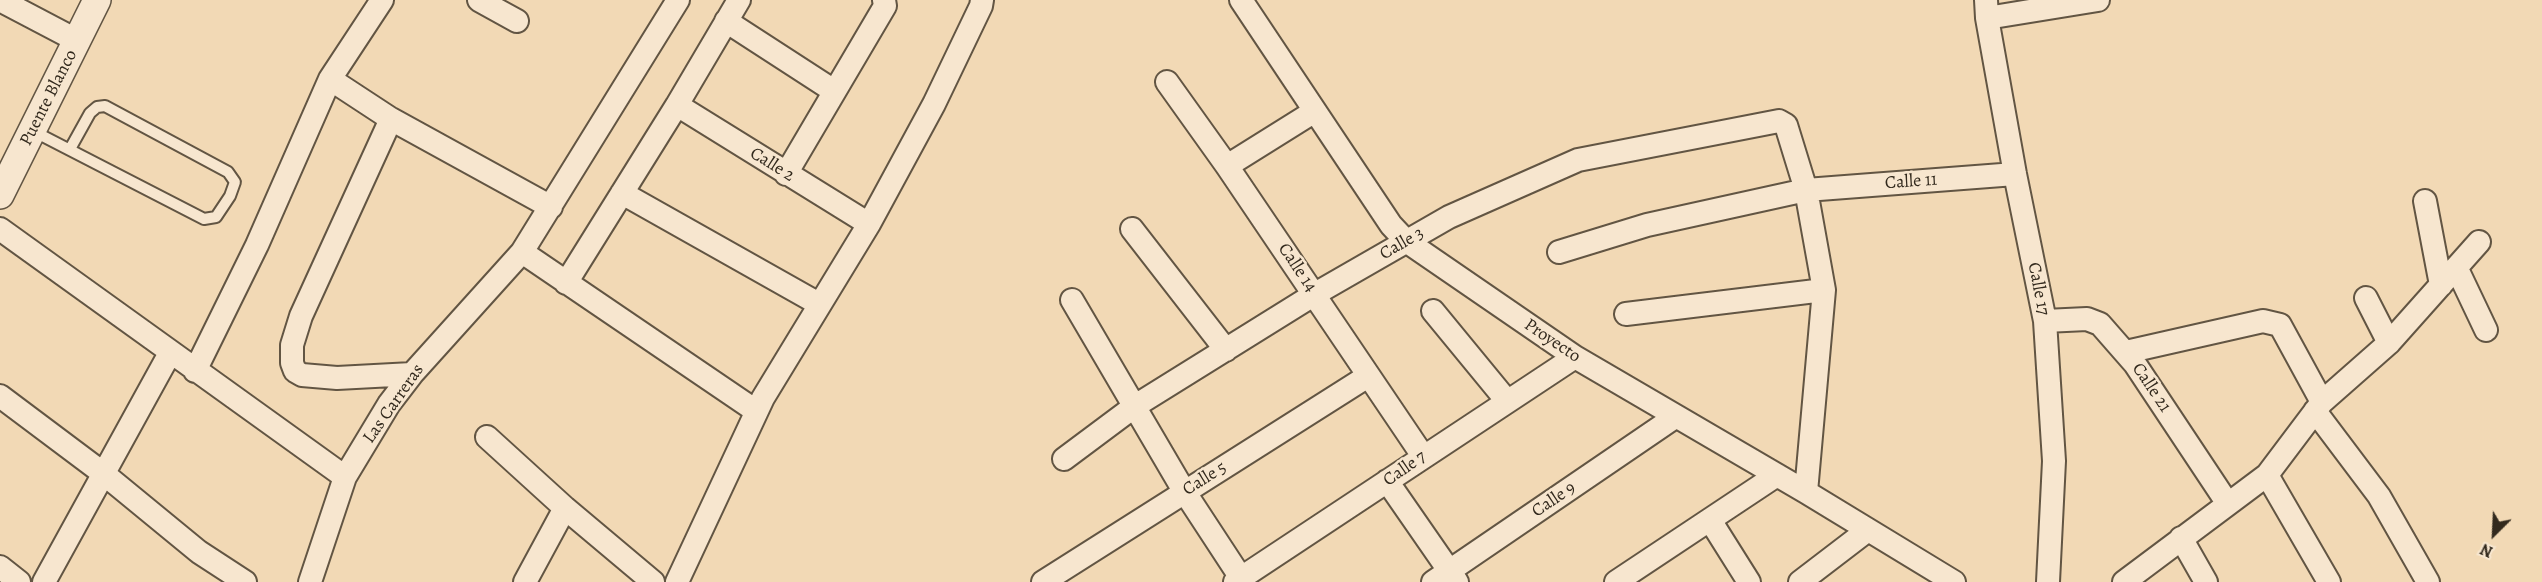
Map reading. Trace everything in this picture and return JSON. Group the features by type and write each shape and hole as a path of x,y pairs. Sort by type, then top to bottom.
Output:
{"street":[{"path":"0,0 78,40"},
{"name":"Puente Blanco","path":"0,195 97,0"},
{"path":"195,371 257,245 330,79 382,0"},
{"path":"479,0 517,21"},
{"name":"Las Carreras","path":"318,578 345,477 389,404 412,374 522,252 678,0"},
{"path":"566,283 677,105 739,0"},
{"path":"786,174 885,6 884,0"},
{"path":"677,582 756,411 869,224 934,104 982,0"},
{"name":"Proyecto","path":"1241,0 1391,225 1406,241 1575,357 1806,492 1954,582"},
{"path":"1986,9 2098,0"},
{"name":"Calle 17","path":"1986,9 2044,321 2054,461 2048,582"},
{"path":"726,21 834,91"},
{"path":"330,79 391,118 551,207"},
{"name":"Calle 14","path":"1167,82 1315,294 1423,456"},
{"name":"Calle 2","path":"677,105 869,224"},
{"path":"1227,166 1315,111"},
{"path":"391,118 301,316 292,345 292,363 295,371 302,375 337,378 412,374"},
{"name":"Calle 3","path":"1064,459 1135,406 1315,294 1406,241 1449,217 1578,160 1779,122 1786,124 1806,190"},
{"name":"Calle 11","path":"1559,252 1647,225 1806,190 2015,174"},
{"path":"1806,190 1824,290 1806,492"},
{"path":"622,193 819,304"},
{"path":"2425,201 2449,277 2486,330"},
{"path":"0,229 345,477"},
{"path":"1132,229 1226,350"},
{"path":"2124,582 2267,475 2319,407 2389,343 2479,242"},
{"path":"522,252 756,411"},
{"path":"1626,314 1824,290"},
{"path":"2366,298 2389,343"},
{"path":"1072,300 1238,580"},
{"path":"1433,311 1507,401"},
{"name":"Calle 21","path":"2044,321 2094,320 2100,324 2126,352 2228,504"},
{"path":"2126,352 2263,321 2280,325 2319,407 2379,496 2428,582"},
{"path":"44,582 170,353"},
{"name":"Calle 7","path":"1238,580 1575,357"},
{"name":"Calle 5","path":"1043,582 1368,376"},
{"path":"0,396 104,474 199,552 245,582"},
{"name":"Calle 9","path":"1446,578 1675,417"},
{"path":"486,437 565,508 653,582"},
{"path":"1616,582 1777,475"},
{"path":"2267,475 2330,582"},
{"path":"1387,481 1446,578"},
{"path":"525,582 565,508"},
{"path":"1710,520 1749,582"},
{"path":"1800,582 1868,530"},
{"path":"2181,538 2206,582"},
{"path":"0,567 19,582"}],"lane":[{"path":"33,131 204,219 216,218 230,196 234,182 228,172 105,106 97,107 90,112 69,149"}]}
